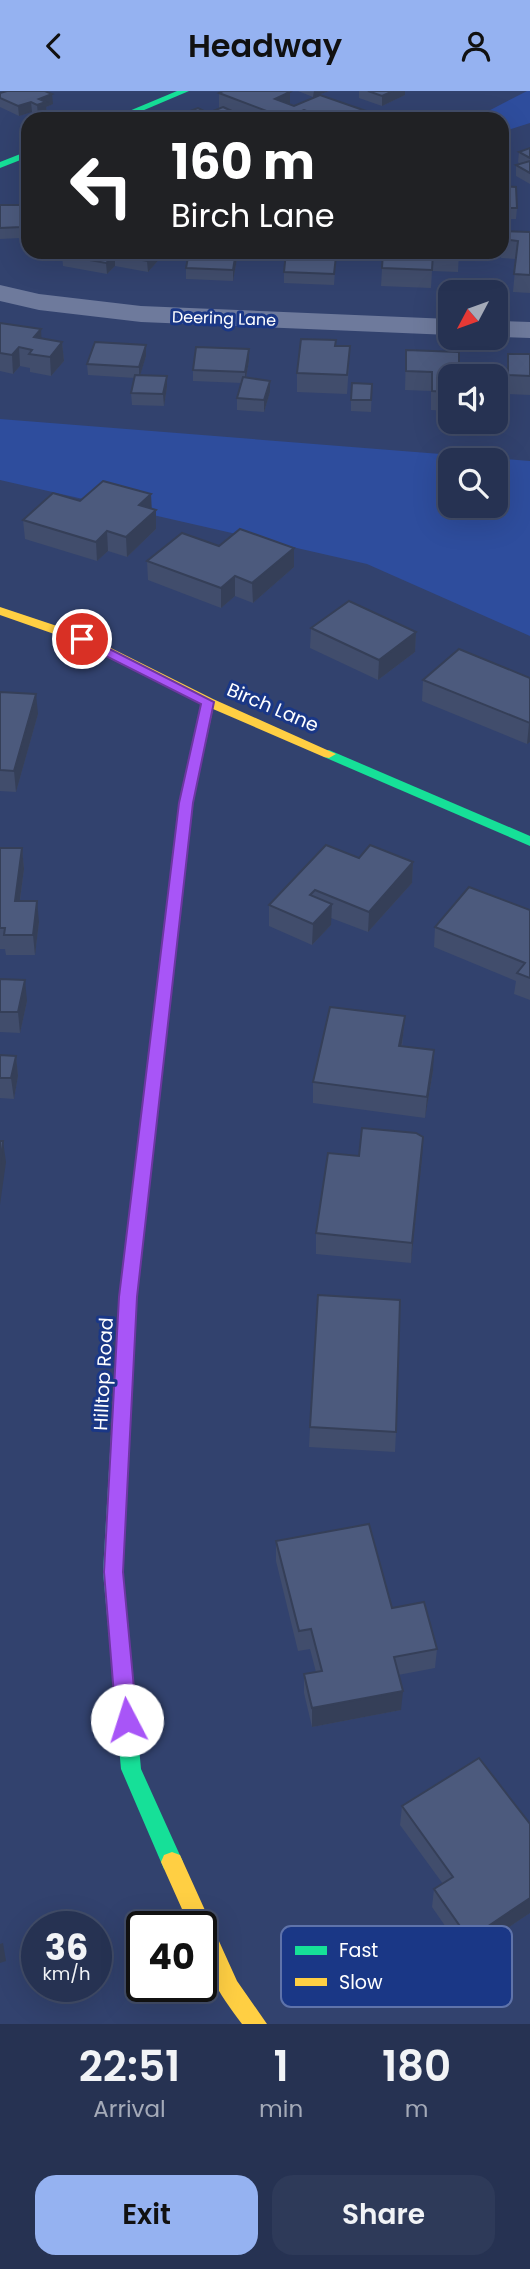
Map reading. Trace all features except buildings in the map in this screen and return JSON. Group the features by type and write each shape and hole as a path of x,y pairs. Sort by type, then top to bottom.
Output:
{"street":[{"path":"132,112 185,91"},
{"path":"0,165 21,157"},
{"name":"Deering Lane","path":"0,293 38,302 141,314 438,326"},
{"path":"508,329 530,330"},
{"name":"Birch Lane","path":"0,611 82,639 208,702 530,841"},
{"name":"Hilltop Road","path":"208,702 186,803 128,1297 113,1572 131,1769 229,1989 256,2024"}],"shaded area":[{"path":"530,91 530,123 509,130 509,112 486,112"},
{"path":"0,419 438,454 438,518 508,518 508,459 530,461 530,636 367,564 0,480"}],"traffic: fast":[{"path":"132,112 185,91"},
{"path":"0,165 21,157"},
{"path":"329,754 530,841"},
{"path":"148,1125 128,1297 113,1572 131,1769 172,1862"}],"traffic: slow":[{"path":"0,611 82,639 208,702 329,754"},
{"path":"148,1125 186,803 208,702"},
{"path":"172,1862 229,1989 256,2024"}],"route":[{"path":"82,639 208,702 186,803 128,1297 113,1572 127,1720"}]}
